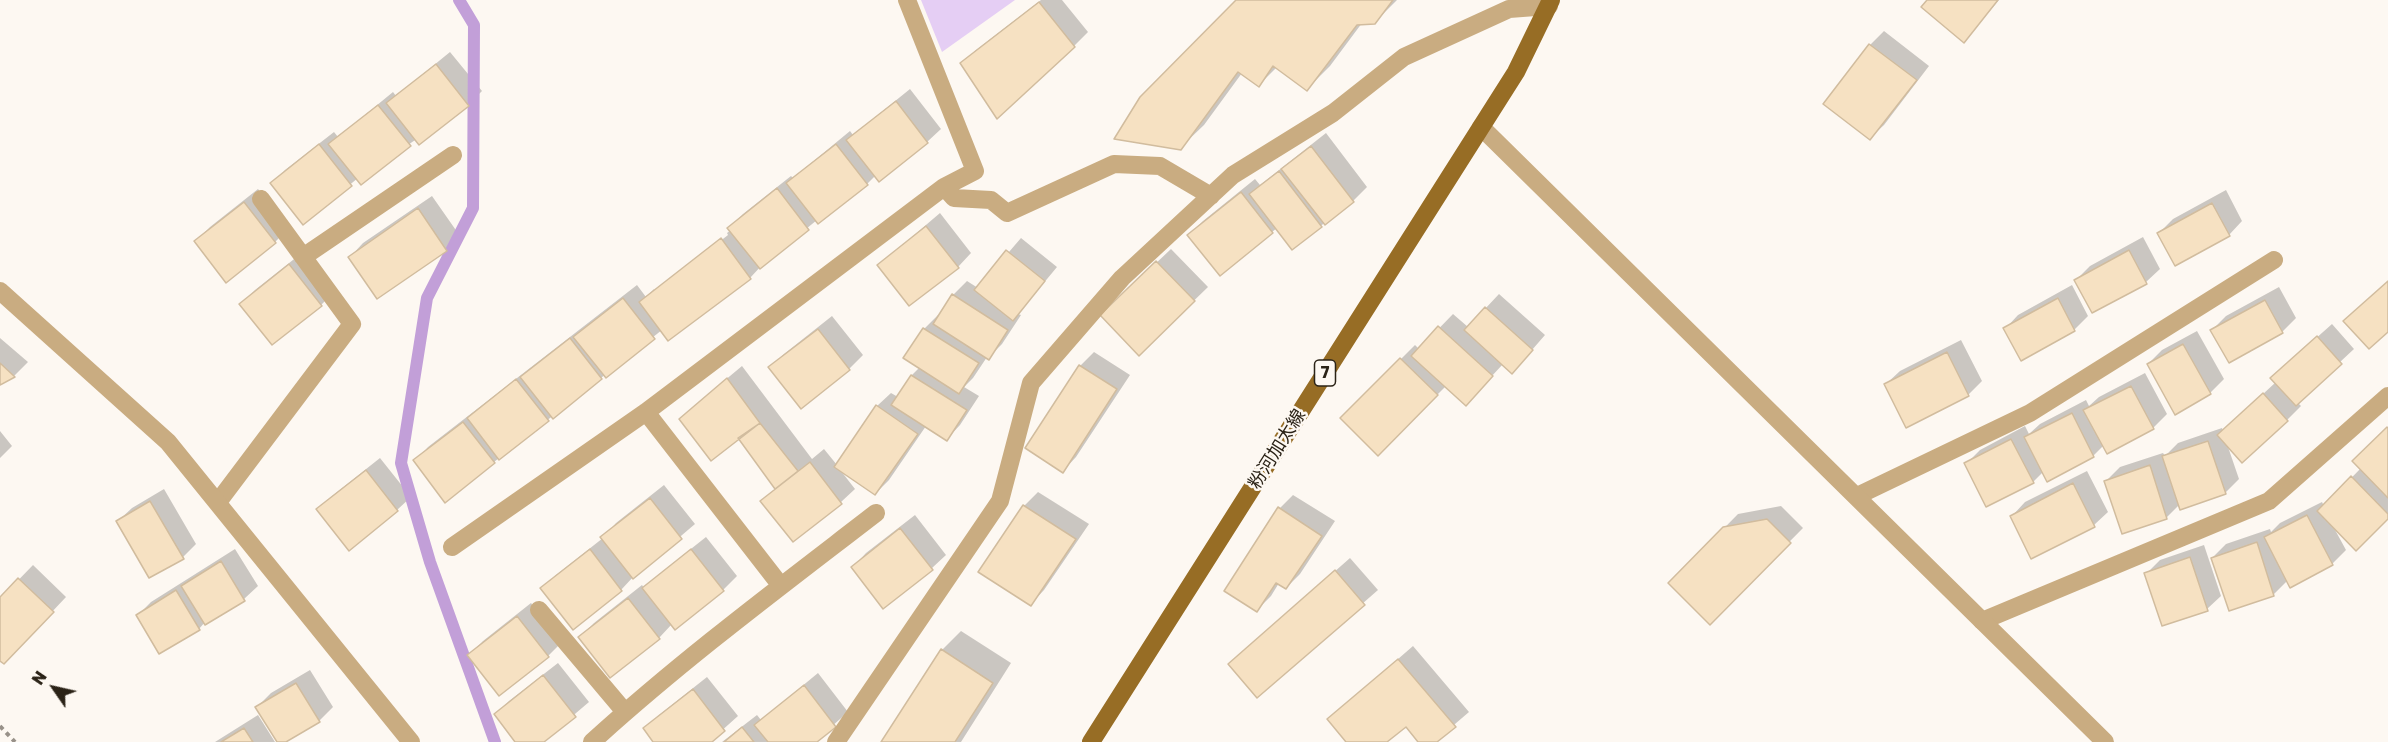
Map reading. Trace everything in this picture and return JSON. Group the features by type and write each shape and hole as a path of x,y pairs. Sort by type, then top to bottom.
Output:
{"main road":[{"name":"粉河加太線","path":"1091,742 1516,72 1550,3"}],"street":[{"path":"452,547 646,412 944,188 975,171 907,0"},
{"path":"836,742 1000,501 1031,382 1122,278 1233,175 1333,113 1404,57 1509,9 1550,3"},
{"path":"1481,127 2105,742"},
{"path":"303,257 453,155"},
{"path":"944,188 954,198 991,200 1007,213 1114,164 1160,166 1211,196"},
{"path":"218,502 352,324 261,199"},
{"path":"1857,496 2030,413 2274,260"},
{"path":"0,291 168,442 411,742"},
{"path":"1982,621 2269,501 2388,396"},
{"path":"646,412 781,586"},
{"path":"592,742 625,712 781,586 876,513"},
{"path":"539,610 625,712"}],"path":[{"path":"0,726 15,742"}],"shaded area":[{"path":"921,0 1015,0 942,52"}],"building":[{"path":"1236,0 1393,0 1375,24 1357,25 1307,91 1273,66 1259,87 1238,72 1181,150 1114,139 1140,97"},
{"path":"1927,0 1998,0 1964,43 1921,7"},
{"path":"1039,2 1075,47 997,119 960,63"},
{"path":"1869,44 1917,80 1870,140 1823,104"},
{"path":"436,64 469,106 419,145 386,103"},
{"path":"896,101 928,143 879,182 846,140"},
{"path":"378,105 411,146 361,185 328,144"},
{"path":"319,144 352,186 303,225 270,183"},
{"path":"836,144 868,185 818,224 786,183"},
{"path":"1311,146 1354,202 1325,225 1281,169"},
{"path":"1279,171 1322,227 1292,250 1249,194"},
{"path":"777,188 809,230 760,269 727,228"},
{"path":"1241,192 1273,233 1220,276 1187,235"},
{"path":"244,202 276,243 226,283 194,241"},
{"path":"2212,203 2230,236 2175,266 2157,233"},
{"path":"418,208 447,251 377,299 348,257"},
{"path":"926,226 959,268 909,306 877,265"},
{"path":"721,238 751,279 668,341 639,302"},
{"path":"1006,250 1045,281 1013,321 974,290"},
{"path":"2129,250 2147,284 2092,313 2074,280"},
{"path":"1156,261 1195,301 1139,356 1100,315"},
{"path":"289,264 322,306 272,345 239,304"},
{"path":"2388,281 2388,332 2369,349 2343,321"},
{"path":"952,294 1008,330 989,360 933,324"},
{"path":"623,298 655,339 606,378 573,337"},
{"path":"2058,298 2075,331 2021,361 2003,328"},
{"path":"2265,300 2283,333 2229,363 2210,330"},
{"path":"1485,307 1533,350 1512,374 1464,330"},
{"path":"1438,326 1493,376 1466,406 1411,356"},
{"path":"923,328 979,363 959,394 903,358"},
{"path":"818,329 850,370 801,409 768,367"},
{"path":"2317,336 2342,364 2296,406 2270,378"},
{"path":"570,338 602,379 553,419 520,377"},
{"path":"2183,344 2211,394 2175,415 2147,364"},
{"path":"1947,352 1969,396 1906,428 1884,384"},
{"path":"1400,358 1438,395 1378,456 1340,418"},
{"path":"0,363 15,377 0,385"},
{"path":"1079,365 1117,389 1063,473 1025,448"},
{"path":"911,375 967,410 947,441 891,405"},
{"path":"727,378 760,423 711,461 679,419"},
{"path":"516,379 549,421 499,460 467,418"},
{"path":"2131,386 2154,429 2107,454 2083,410"},
{"path":"2263,393 2288,421 2242,463 2217,435"},
{"path":"876,405 918,434 875,495 834,467"},
{"path":"2072,413 2094,457 2047,482 2024,437"},
{"path":"463,422 495,463 445,503 413,460"},
{"path":"760,423 798,471 775,489 738,438"},
{"path":"2388,428 2388,498 2352,461"},
{"path":"2011,439 2034,483 1986,507 1964,463"},
{"path":"2208,441 2226,494 2180,510 2162,456"},
{"path":"810,462 842,504 793,542 760,501"},
{"path":"2150,465 2167,519 2122,534 2104,481"},
{"path":"366,470 398,511 349,551 316,509"},
{"path":"2351,476 2388,514 2388,519 2356,551 2317,511"},
{"path":"2073,483 2095,527 2031,559 2010,516"},
{"path":"650,498 682,539 633,579 600,537"},
{"path":"150,501 184,559 149,578 116,521"},
{"path":"1023,505 1076,539 1031,606 978,572"},
{"path":"1278,507 1322,536 1286,589 1276,583 1257,612 1224,591"},
{"path":"2307,515 2333,565 2290,588 2264,537"},
{"path":"1767,519 1791,543 1710,625 1668,583 1723,527"},
{"path":"900,528 933,570 883,609 851,567"},
{"path":"2257,542 2274,596 2229,611 2211,558"},
{"path":"590,549 622,591 573,630 540,588"},
{"path":"691,549 724,591 675,630 642,588"},
{"path":"2190,557 2208,611 2162,626 2144,573"},
{"path":"221,561 245,601 205,625 181,586"},
{"path":"1335,570 1365,605 1257,698 1228,664"},
{"path":"18,578 54,612 4,664 0,661 0,597"},
{"path":"176,590 200,630 159,654 136,615"},
{"path":"628,598 660,639 610,678 578,637"},
{"path":"517,616 549,657 499,696 467,655"},
{"path":"941,649 993,683 955,742 881,742"},
{"path":"1398,659 1456,727 1437,742 1418,742 1406,727 1387,742 1346,742 1327,719"},
{"path":"543,675 576,717 544,742 515,742 494,714"},
{"path":"296,683 320,722 286,742 277,742 255,707"},
{"path":"804,685 836,727 817,742 768,742 754,725"},
{"path":"693,689 725,731 712,742 653,742 643,728"},
{"path":"742,727 754,742 724,742"},
{"path":"244,728 253,742 221,742"}],"waterway":[{"path":"459,0 474,25 473,208 427,298 401,463 430,562 495,742"}]}
